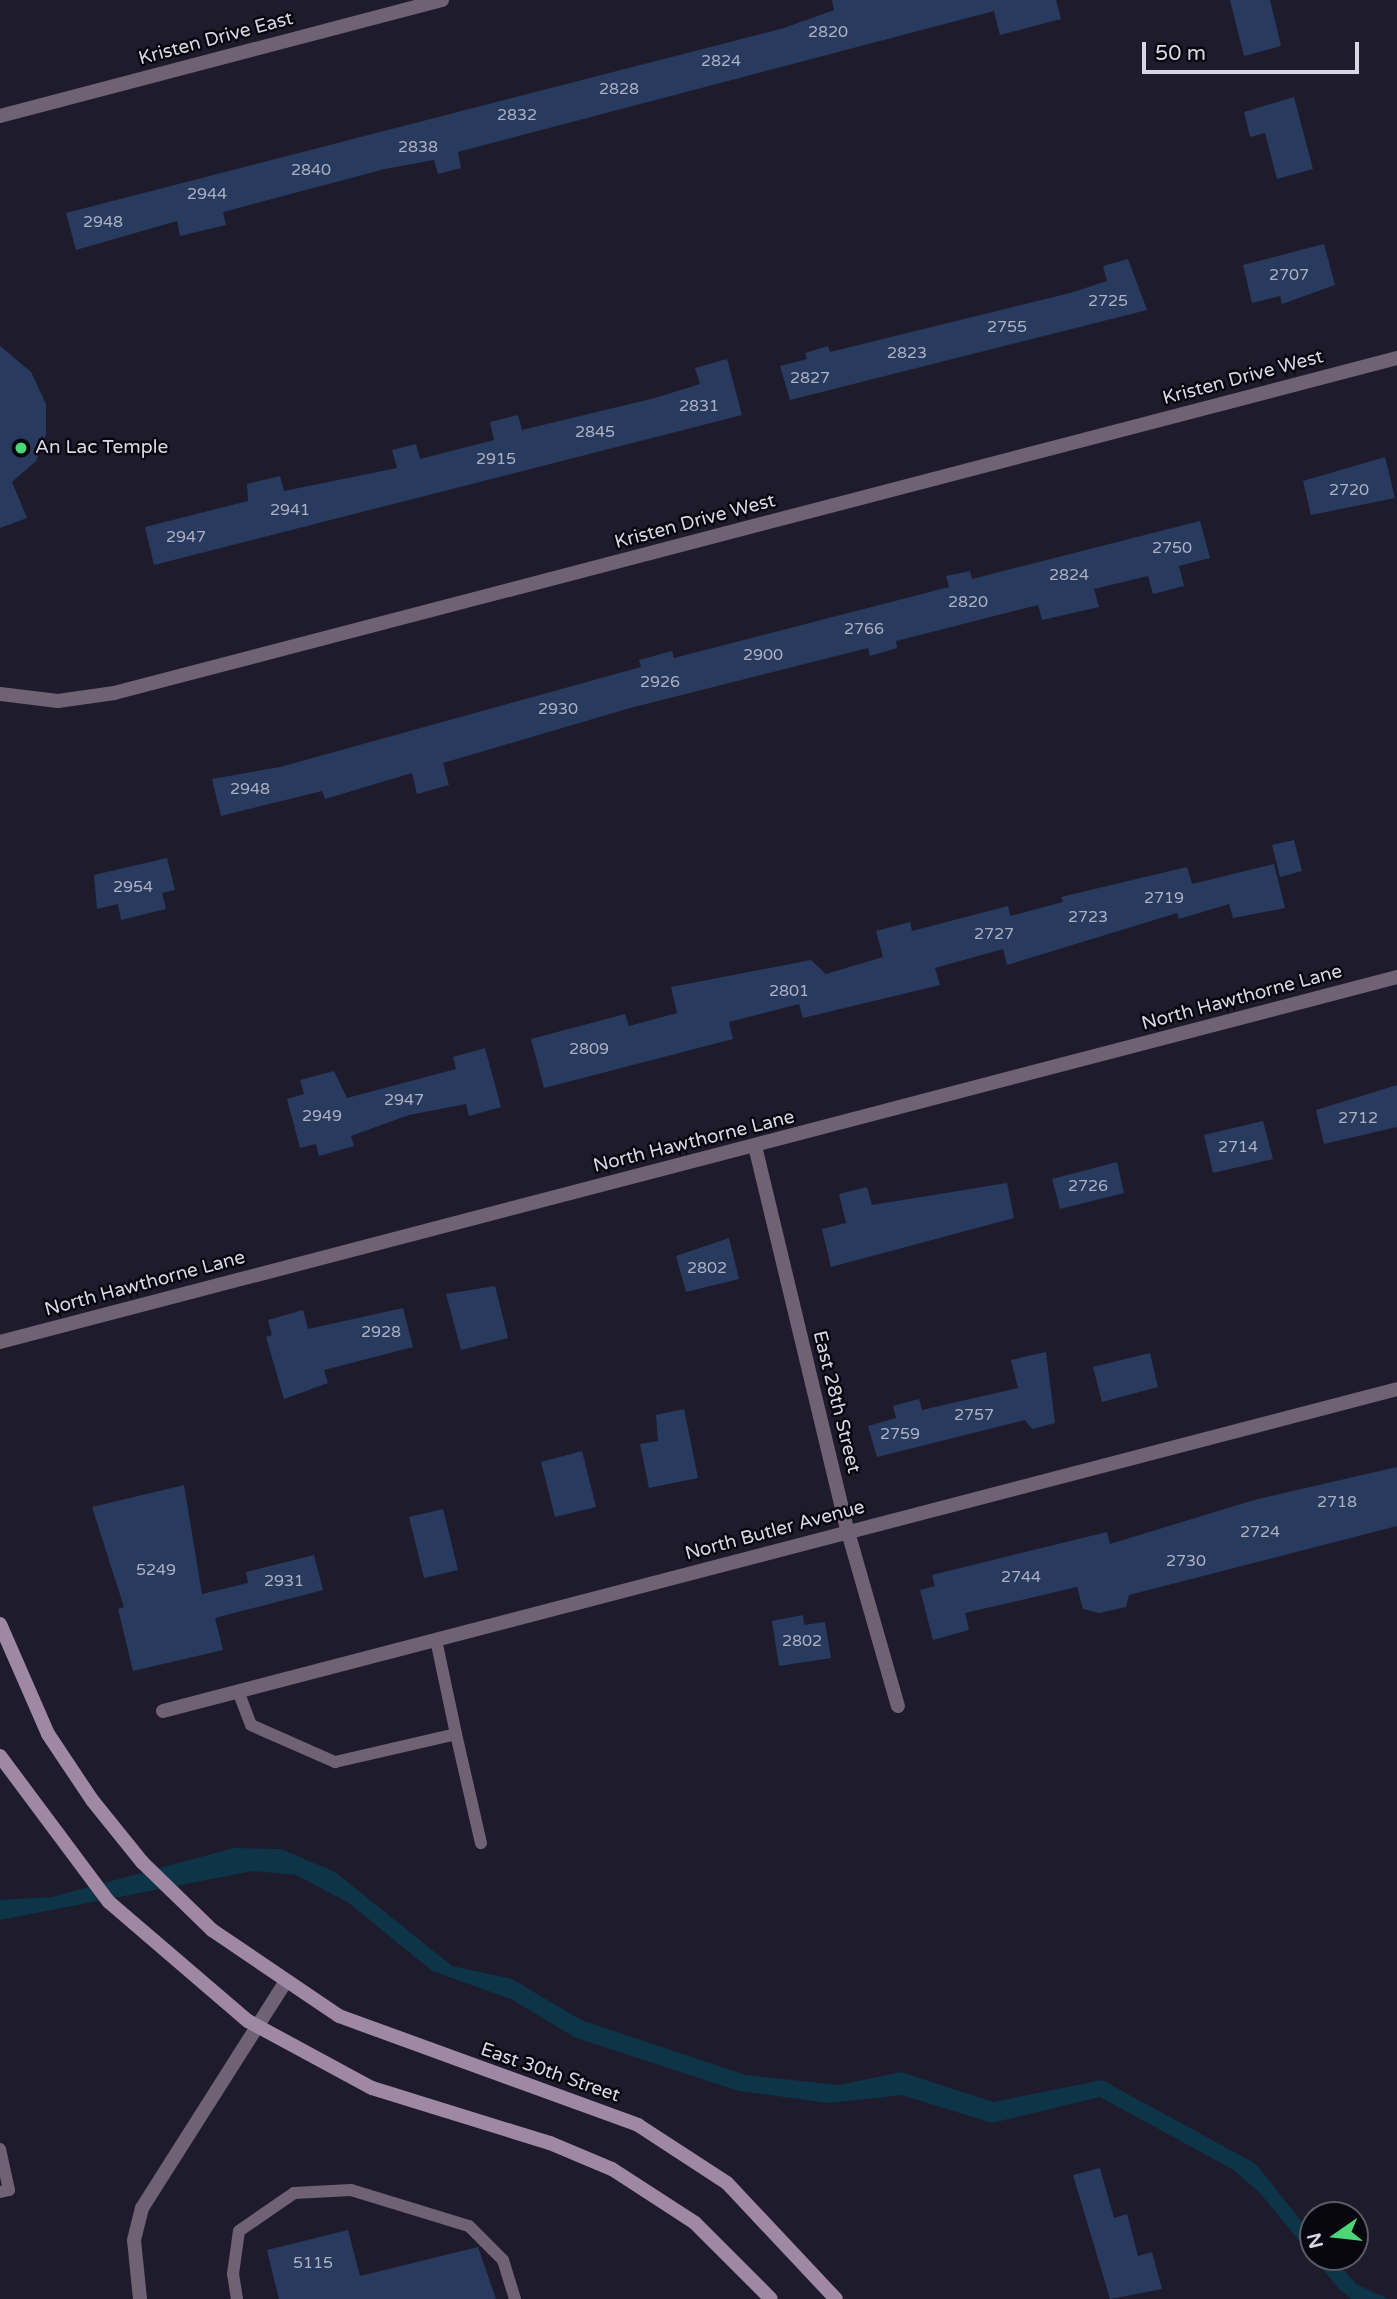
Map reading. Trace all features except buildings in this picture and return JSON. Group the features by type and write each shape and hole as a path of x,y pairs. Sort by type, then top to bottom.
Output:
{"main road":[{"name":"East 30th Street","path":"0,1623 48,1734 92,1800 191,1911 284,1984 394,2041 544,2087 638,2125 727,2183 836,2299"},
{"path":"0,1756 41,1818 134,1926 255,2025 384,2092 550,2143 612,2169 695,2223 771,2299"}],"street":[{"name":"Kristen Drive East","path":"0,116 442,0"},
{"name":"Kristen Drive West","path":"0,694 58,701 114,694 1397,358"},
{"name":"North Hawthorne Lane","path":"0,1342 1397,977"},
{"name":"East 28th Street","path":"755,1146 848,1532 898,1706"},
{"name":"North Butler Avenue","path":"163,1711 1397,1389"},
{"path":"140,2299 134,2240 142,2208 255,2025 284,1984"}],"lane":[{"path":"436,1640 481,1843"},
{"path":"238,1691 251,1725 335,1762 456,1734"},
{"path":"0,2149 9,2190 0,2192"},
{"path":"237,2299 233,2274 239,2231 295,2193 351,2190 469,2226 503,2260 515,2299"}],"water":[{"path":"234,1848 281,1849 335,1872 452,1966 512,1979 581,2020 746,2075 839,2085 901,2072 993,2102 1102,2080 1256,2164 1299,2218 1299,2240 1260,2193 1232,2169 1100,2097 992,2123 902,2095 829,2103 739,2091 576,2038 511,1999 432,1971 349,1903 296,1875 253,1871 0,1920 0,1900 52,1897"},
{"path":"1324,2271 1344,2271 1356,2284 1388,2299 1352,2299 1339,2289"}],"place":[{"name":"An Lac Temple","path":"21,448"}]}
